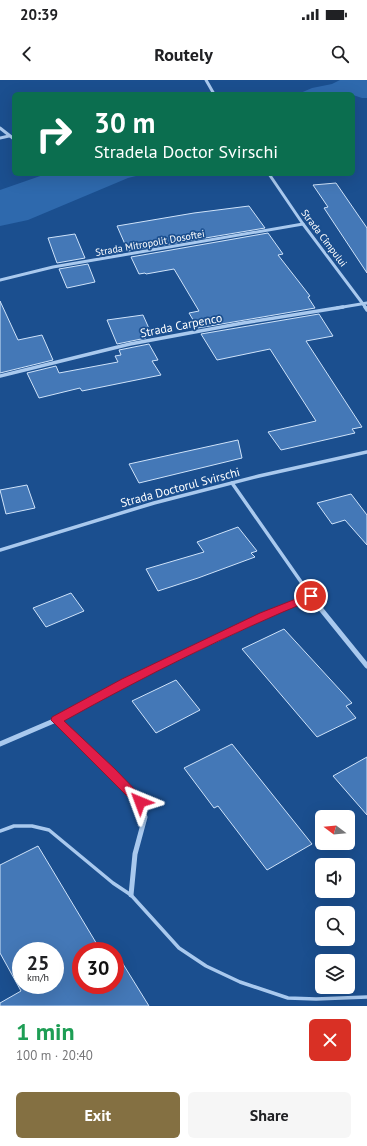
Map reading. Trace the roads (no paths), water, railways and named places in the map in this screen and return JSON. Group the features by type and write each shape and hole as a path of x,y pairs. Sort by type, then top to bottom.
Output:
{"street":[{"path":"206,80 213,92"},
{"path":"0,128 12,138"},
{"path":"0,138 9,136"},
{"name":"Strada Cîmpului","path":"270,176 303,224 365,303 367,310"},
{"name":"Strada Mitropolit Dosoftei","path":"0,280 53,267 303,224"},
{"name":"Strada Carpenco","path":"0,376 130,344 243,323 365,303"},
{"name":"Strada Doctorul Svirschi","path":"0,550 154,503 232,483 367,452"},
{"path":"232,483 311,596 367,666"},
{"path":"0,744 56,720 126,682 263,616 311,596"},
{"path":"56,720 112,772 140,802 145,817 135,854 131,895"}],"lane":[{"path":"0,831 14,826 32,826 49,830 113,883 131,895 179,948 206,966 240,982 288,998 316,999 367,997"}]}
